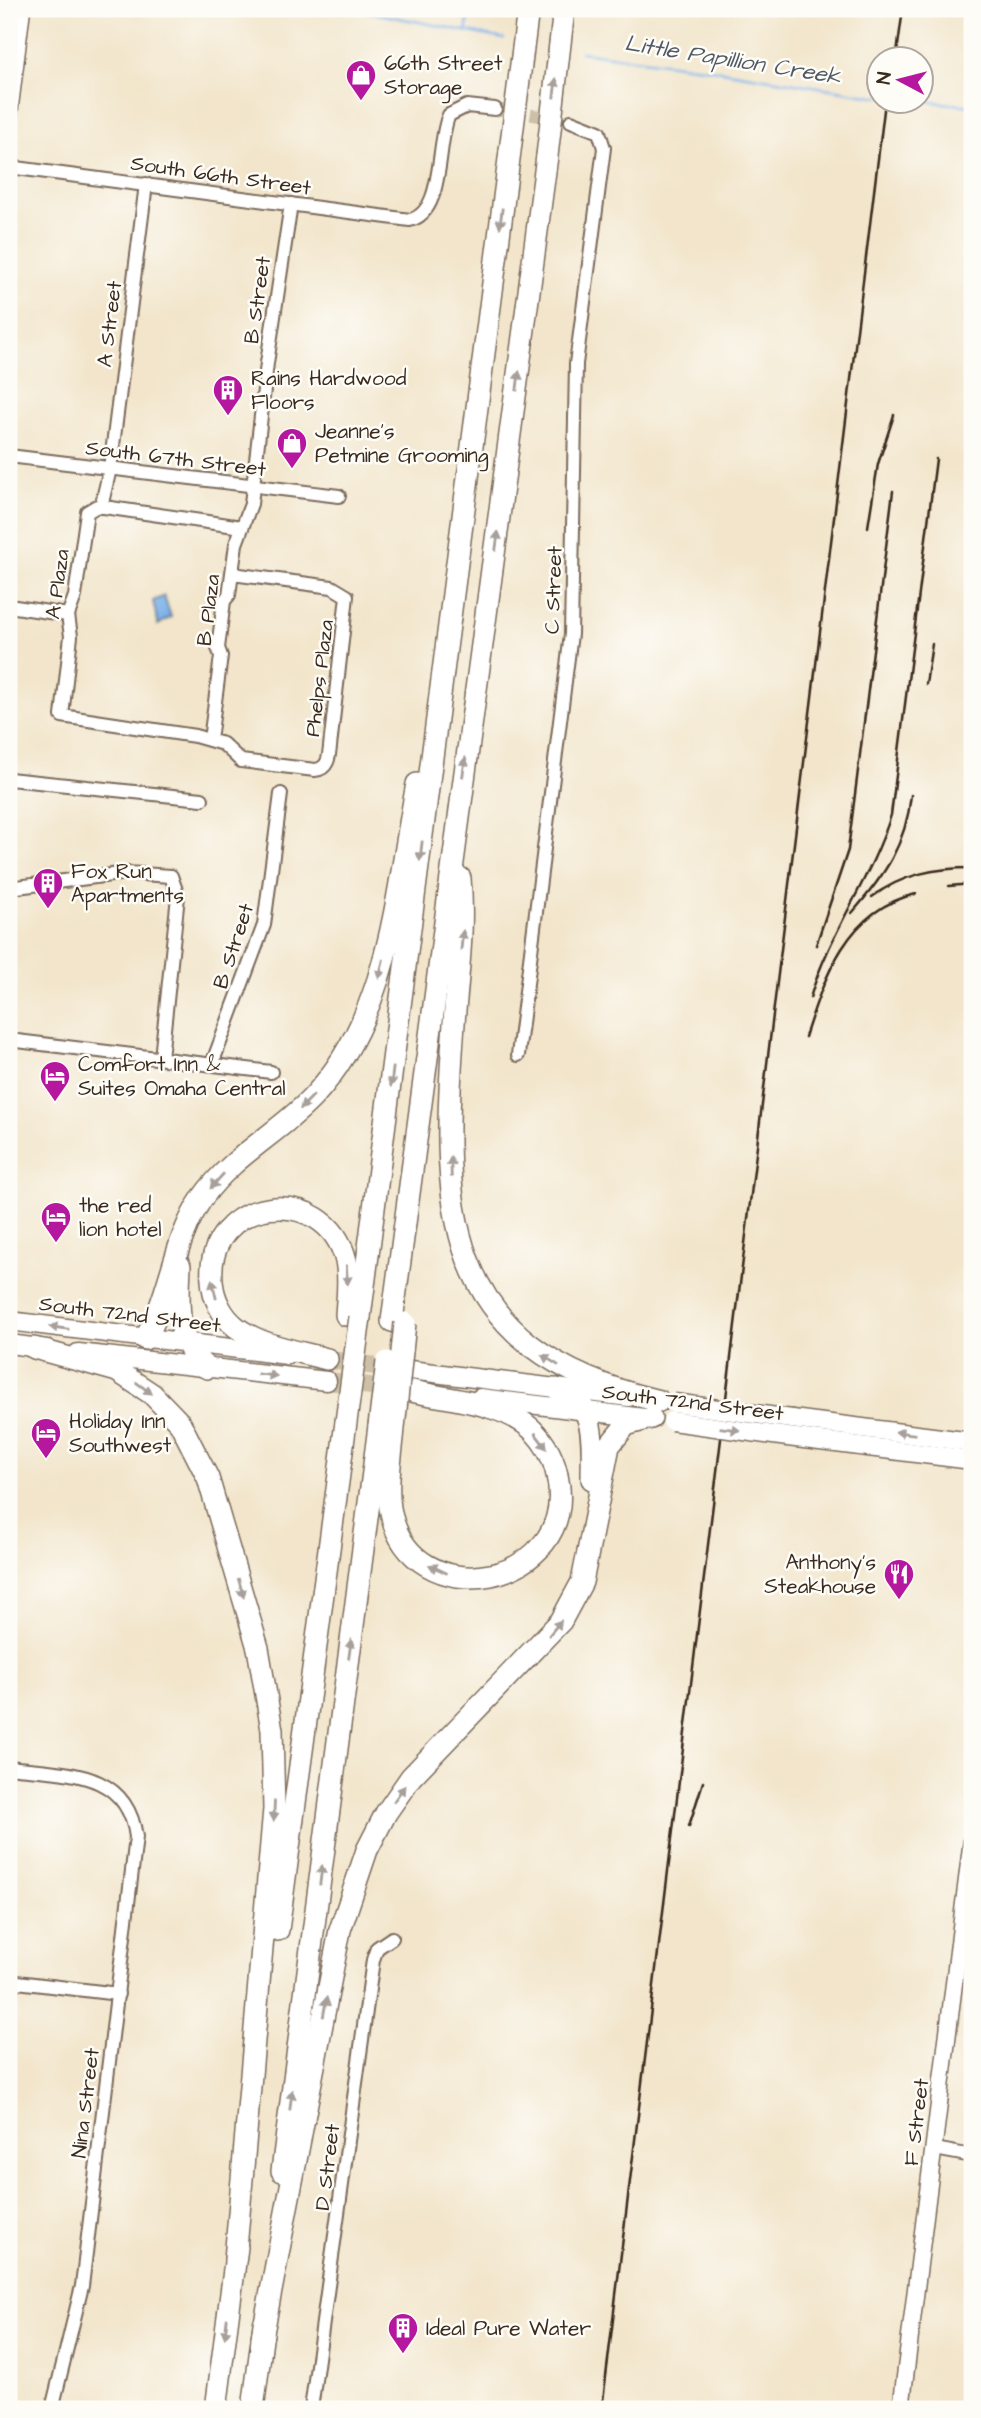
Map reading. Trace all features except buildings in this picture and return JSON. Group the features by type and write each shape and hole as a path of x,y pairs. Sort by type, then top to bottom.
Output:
{"highway":[{"path":"215,2409 312,1680 353,1316 454,589 528,9"},
{"path":"253,2409 387,1427 456,823 510,449 564,9"},
{"path":"145,1339 154,1323 195,1210 214,1184 297,1112 325,1082 352,1046 369,1011 383,962 454,589"},
{"path":"456,823 464,923 454,1033 450,1146 453,1209 461,1246 480,1291 525,1342 584,1378 664,1411"},
{"path":"328,1360 263,1341 229,1320 218,1304 212,1285 212,1262 220,1241 235,1223 259,1210 289,1208 310,1215 328,1229 343,1253 353,1316"},
{"path":"183,1240 179,1309 186,1344 207,1368"},
{"path":"34,1348 117,1371 152,1394 180,1423 208,1478 258,1648 272,1730 274,1808 235,2260"},
{"path":"387,1427 390,1506 403,1540 423,1561 449,1575 485,1578 520,1565 542,1545 556,1518 559,1488 552,1459 541,1439 526,1424 507,1414 410,1384"},
{"path":"557,1388 571,1393 587,1411 592,1439 592,1485 582,1582"},
{"path":"262,2338 340,1930 363,1860 386,1813 411,1777 551,1633 570,1608 582,1582 609,1446 626,1425 664,1411"}],"main road":[{"name":"South 72nd Street","path":"9,1321 328,1360"},
{"name":"South 72nd Street","path":"9,1345 327,1381"},
{"name":"South 72nd Street","path":"410,1384 587,1411 664,1411"},
{"name":"South 72nd Street","path":"410,1384 557,1388 664,1411 790,1428 972,1460"},
{"name":"South 72nd Street","path":"790,1428 972,1442"}],"street":[{"path":"9,114 22,9"},
{"name":"South 66th Street","path":"9,167 403,220 417,218 425,213 432,198 445,124 455,109 467,106 495,109"},
{"name":"C Street","path":"518,1055 571,634 576,364 604,148 602,136 595,129 571,121"},
{"name":"A Street","path":"110,469 146,184"},
{"name":"B Street","path":"253,487 267,363 291,204"},
{"name":"South 67th Street","path":"9,456 340,496"},
{"name":"A Plaza","path":"110,469 101,507 94,506 86,515 75,596 68,615 71,636 62,716 210,740"},
{"name":"B Plaza","path":"210,740 221,656 218,649 222,613 236,544 253,487"},
{"path":"101,507 242,527"},
{"name":"Phelps Plaza","path":"210,740 223,744 241,761 314,770 323,768 327,762 334,713 348,599 345,593 332,587 232,574"},
{"path":"9,606 68,615"},
{"path":"9,779 202,799"},
{"name":"B Street","path":"212,1064 264,925 281,794"},
{"path":"9,888 111,875 169,874 177,885 178,896 161,1058"},
{"path":"9,1040 271,1072"},
{"name":"Nina Street","path":"9,1767 92,1779 109,1787 123,1801 132,1819 136,1837 82,2286 52,2409"},
{"name":"F Street","path":"901,2409 972,1839"},
{"name":"D Street","path":"312,2409 373,1960 377,1948 392,1938"},
{"path":"9,1981 118,1994"},
{"path":"934,2149 972,2156"}],"water":[{"path":"164,596 171,617 158,625 153,601"}],"waterway":[{"name":"Little Papillion Creek","path":"354,9 504,39"},
{"path":"466,32 470,9"},
{"name":"Little Papillion Creek","path":"581,52 710,69 866,95"},
{"name":"Little Papillion Creek","path":"936,102 972,106"}],"tunnel":[{"path":"495,109 571,121"},
{"path":"330,1360 400,1369"},
{"path":"327,1381 397,1389"}],"railway":[{"path":"898,46 903,9"},
{"path":"602,2409 883,116"},
{"path":"868,527 878,464 894,415"},
{"path":"810,998 828,951 873,861 891,815 936,459"},
{"path":"816,945 848,850 893,491"},
{"path":"926,684 932,644"},
{"path":"852,913 892,859 904,829 911,795"},
{"path":"872,897 895,883 920,874 945,869 972,868"},
{"path":"949,886 972,884"},
{"path":"805,1037 830,970 856,930 872,914 892,902 916,894"},
{"path":"689,1826 703,1782"}],"place":[{"name":"66th Street Storage","path":"361,102"},
{"name":"Rains Hardwood Floors","path":"228,417"},
{"name":"Jeanne's Petmine Grooming","path":"292,470"},
{"name":"Fox Run Apartments","path":"48,910"},
{"name":"Comfort Inn & Suites Omaha Central","path":"55,1103"},
{"name":"the red lion hotel","path":"56,1244"},
{"name":"Holiday Inn Southwest","path":"46,1460"},
{"name":"Anthony's Steakhouse","path":"899,1601"},
{"name":"Ideal Pure Water","path":"403,2355"}]}
